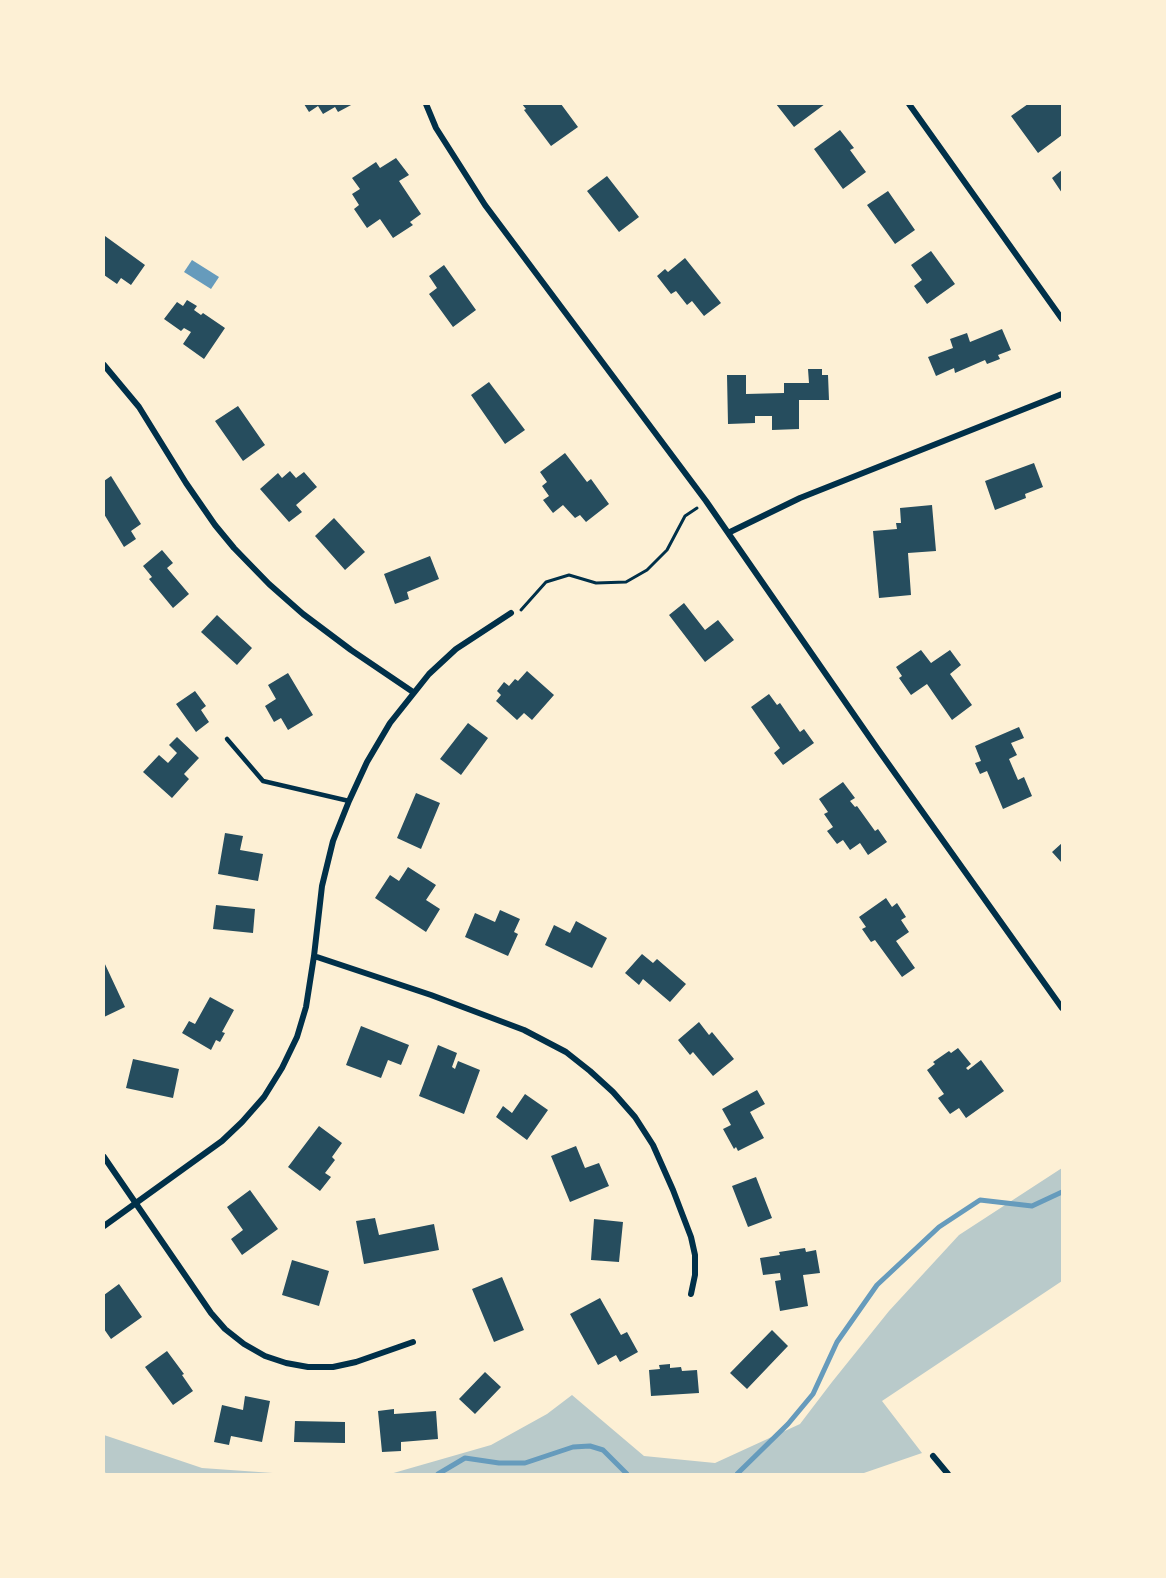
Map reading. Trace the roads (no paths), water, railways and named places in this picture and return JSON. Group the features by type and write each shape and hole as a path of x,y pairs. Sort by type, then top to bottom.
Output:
{"street":[{"path":"426,104 436,128 485,205 706,501 877,748 1062,1008"},
{"path":"909,104 1062,319"},
{"path":"104,365 139,407 186,483 234,548 269,584 303,614 413,692"},
{"path":"728,533 800,498 1062,393"},
{"path":"104,1226 222,1141 264,1097 297,1037 306,1007 315,956 322,886 333,841 367,762 390,723 413,692 456,649 511,613"},
{"path":"315,956 431,995 524,1030 566,1053 590,1071 635,1117 653,1145 691,1237 695,1265 691,1294"},
{"path":"104,1157 211,1313 238,1340 265,1356 308,1367 356,1362 413,1342"},
{"path":"933,1456 948,1474"}],"lane":[{"path":"227,739 263,781 349,801"}],"water":[{"path":"192,260 219,277 211,289 184,272"}],"waterway":[{"path":"737,1474 788,1424 813,1394 837,1342 877,1285 939,1227 980,1200 1032,1206 1062,1192"},
{"path":"438,1474 465,1458 499,1463 525,1463 573,1447 590,1446 603,1450 627,1474"}]}
